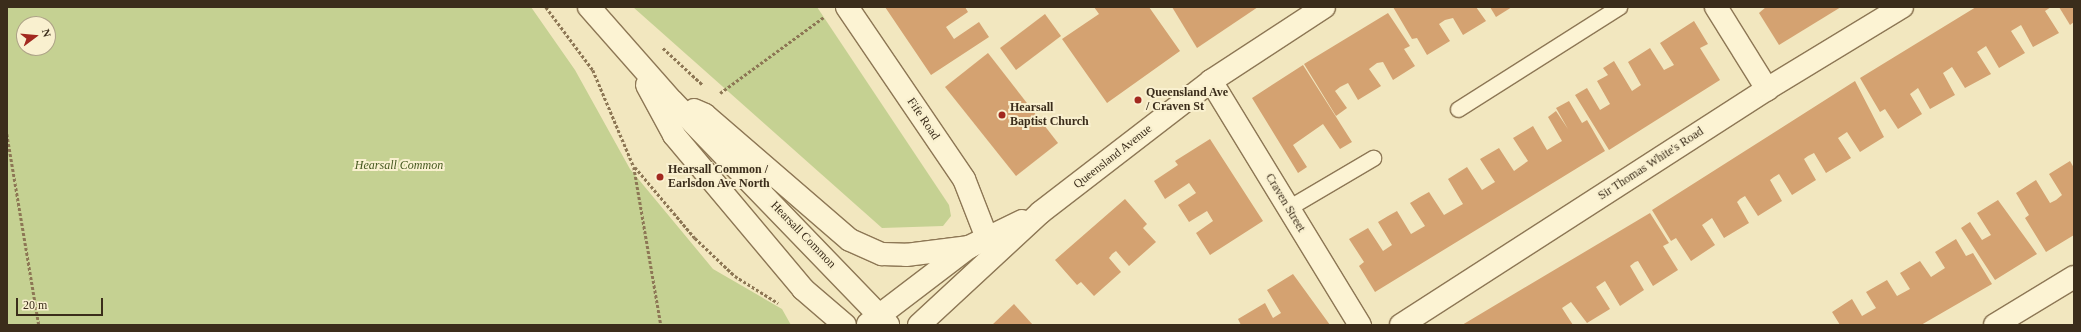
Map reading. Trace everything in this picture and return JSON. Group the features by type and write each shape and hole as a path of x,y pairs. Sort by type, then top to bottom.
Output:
{"main road":[{"name":"Hearsall Common","path":"589,7 672,102 878,321"},
{"name":"Queensland Avenue","path":"919,325 1041,212 1211,81 1324,7"},
{"path":"1716,7 1767,89"},
{"name":"Sir Thomas White's Road","path":"1401,325 1767,89 1902,7"},
{"name":"Fife Road","path":"839,9 964,179 978,243"},
{"name":"Hearsall Common","path":"634,59 674,135 803,290 845,325"},
{"name":"Craven Street","path":"1211,81 1360,325"},
{"path":"672,102 705,115 850,240 882,254 906,255 978,243"},
{"name":"Queensland Avenue","path":"878,321 978,243 1041,212"},
{"path":"1995,325 2074,277"}],"lane":[{"path":"1458,109 1620,7"},
{"path":"1288,208 1373,158"}],"path":[{"path":"546,7 593,70 634,167 661,325"},
{"path":"716,96 839,9"},
{"path":"7,134 39,325"},
{"path":"634,167 695,238 735,276 783,306"}],"green space":[{"name":"Hearsall Common","path":"7,7 531,7 575,70 630,169 713,269 782,309 791,325 7,325"},
{"path":"633,7 817,7 949,205 951,216 943,226 882,228"}],"building":[{"path":"885,7 965,7 968,12 946,27 954,39 979,22 989,37 931,75"},
{"path":"1094,7 1149,7 1180,51 1107,103 1062,39 1099,14"},
{"path":"1172,7 1258,7 1197,48"},
{"path":"1393,7 1476,7 1486,21 1463,35 1453,18 1445,20 1439,24 1450,41 1427,55 1417,38 1412,39"},
{"path":"1490,7 1512,7 1496,17"},
{"path":"1766,7 1841,7 1779,45 1759,13"},
{"path":"1976,7 2051,7 2045,11 2059,33 2033,47 2021,25 2011,31 2025,53 1999,68 1986,46 1977,52 1991,74 1965,88 1952,67 1943,73 1955,95 1930,109 1918,88 1910,94 1922,114 1898,129 1885,109 1880,112 1860,78"},
{"path":"2059,7 2074,7 2074,22 2070,25"},
{"path":"1388,13 1410,46 1404,49 1415,66 1393,80 1383,62 1377,63 1369,69 1381,86 1358,100 1348,83 1340,87 1335,91 1347,108 1336,116 1304,64"},
{"path":"1045,14 1061,36 1016,70 1000,48"},
{"path":"1694,21 1708,44 1700,48 1720,80 1609,150 1575,95 1587,88 1600,110 1610,104 1597,81 1608,75 1603,68 1614,61 1632,91 1641,85 1628,62 1650,48 1664,70 1674,65 1660,43"},
{"name":"Hearsall Baptist Church","path":"988,53 1058,143 1016,176 945,87"},
{"path":"1303,65 1352,142 1340,149 1323,124 1293,145 1307,167 1298,173 1252,98"},
{"path":"1855,81 1884,137 1860,152 1847,132 1838,138 1851,158 1826,173 1814,153 1808,156 1804,159 1816,180 1792,195 1779,174 1774,177 1770,180 1782,201 1758,216 1745,196 1740,199 1737,202 1749,223 1724,238 1712,218 1702,225 1715,245 1691,261 1676,238 1671,241 1652,210"},
{"path":"1569,101 1582,123 1587,120 1605,151 1375,292 1359,266 1364,262 1349,239 1368,228 1383,251 1392,245 1378,222 1397,211 1411,234 1425,226 1410,203 1429,192 1444,215 1463,204 1448,179 1467,167 1482,190 1495,182 1480,159 1499,148 1514,171 1528,161 1513,138 1533,126 1547,150 1562,141 1548,117 1556,111 1568,129 1556,108"},
{"path":"1210,139 1263,221 1210,255 1196,233 1213,221 1207,211 1189,222 1178,205 1196,193 1189,183 1165,199 1154,181 1178,165 1175,161"},
{"path":"2070,161 2074,168 2074,235 2046,252 2025,218 2029,215 2016,193 2036,180 2050,203 2056,200 2062,195 2049,174"},
{"path":"1125,199 1147,224 1143,228 1156,242 1129,266 1116,251 1112,254 1109,258 1121,272 1094,296 1081,282 1077,285 1055,260"},
{"path":"1998,200 2037,254 1995,280 1961,228 1970,222 1982,240 1991,235 1977,213"},
{"path":"1650,213 1669,243 1663,246 1678,270 1653,286 1638,261 1635,262 1630,266 1644,290 1620,306 1605,281 1596,287 1610,309 1587,323 1571,302 1562,308 1573,325 1462,325"},
{"path":"1956,239 1966,256 1973,253 1992,284 1921,325 1840,325 1832,312 1852,299 1862,316 1876,308 1866,292 1887,280 1897,296 1910,289 1900,273 1920,261 1931,277 1945,268 1935,252"},
{"path":"1293,274 1330,325 1241,325 1238,319 1265,303 1273,318 1281,313 1267,290"},
{"path":"1014,304 1033,325 992,325"}],"place":[{"name":"Queensland Ave / Craven St","path":"1138,100"},
{"name":"Hearsall Baptist Church","path":"1002,115"},
{"name":"Hearsall Common / Earlsdon Ave North","path":"660,177"}]}
